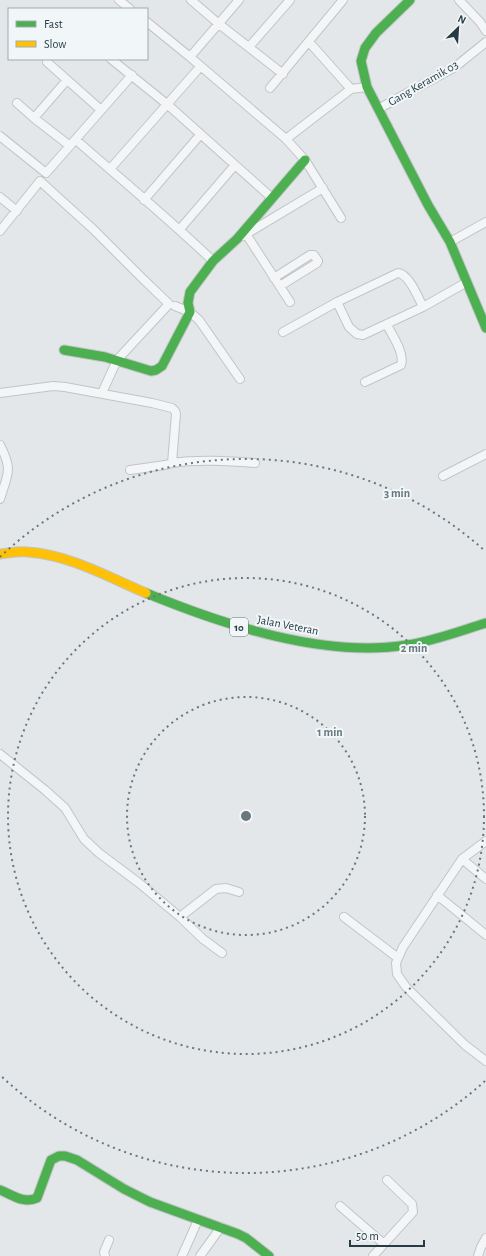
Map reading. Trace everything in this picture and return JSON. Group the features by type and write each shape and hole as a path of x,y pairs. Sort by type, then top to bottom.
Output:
{"main road":[{"path":"410,0 376,33 365,48 361,61 367,87 428,205 450,242 486,328"},
{"path":"64,350 105,357 151,371 155,371 162,366 190,312 188,297 190,292 213,261 237,239 305,160"},
{"name":"Jalan Veteran","path":"0,554 27,552 57,558 90,569 157,598 240,627 277,636 334,646 377,648 408,645 486,623"},
{"path":"0,1190 25,1201 37,1198 51,1160 59,1156 65,1156 77,1160 124,1189 150,1202 221,1227 246,1238 268,1256"}],"street":[{"path":"119,0 129,8"},
{"path":"191,0 283,74"},
{"path":"190,57 239,0"},
{"path":"249,47 290,0"},
{"path":"270,88 343,0"},
{"path":"459,0 480,22 486,31"},
{"path":"148,23 286,139 305,160 342,218"},
{"path":"309,42 351,89"},
{"name":"Gang Keramik 03","path":"378,109 455,67 486,42"},
{"path":"113,60 168,105 272,198"},
{"path":"47,62 101,110"},
{"path":"110,169 200,67"},
{"path":"0,136 46,173 132,75"},
{"path":"34,118 67,80"},
{"path":"286,139 351,89 367,87"},
{"path":"17,103 34,118 110,169 144,200 180,229 213,261"},
{"path":"144,200 200,135"},
{"path":"180,229 235,165"},
{"path":"0,231 40,181 93,229 169,304 117,360 102,393"},
{"path":"237,239 323,188"},
{"path":"0,197 17,211"},
{"path":"450,242 486,222"},
{"path":"246,234 290,302"},
{"path":"274,278 310,255 314,255 318,261 317,263 280,286"},
{"path":"283,332 337,302 398,273 405,275 408,279 423,307"},
{"path":"337,302 349,327 357,334 363,335 423,307 467,282"},
{"path":"175,306 190,312 199,320 240,379"},
{"path":"365,382 400,365 402,361 401,353 386,325"},
{"path":"0,393 53,386 102,393 168,407 175,411 176,414 172,463"},
{"path":"0,445 6,456 9,471 0,499"},
{"path":"443,476 486,454"},
{"path":"130,470 186,461 224,460 256,463"},
{"path":"0,754 65,808 84,838 99,853 139,883 180,917 203,939 222,953"},
{"path":"486,841 462,859 403,947 396,963 397,974 406,987 465,1045 486,1061"},
{"path":"462,859 486,879"},
{"path":"180,917 216,889 226,888 238,892"},
{"path":"437,895 486,935"},
{"path":"344,917 398,958"},
{"path":"373,1256 414,1209 412,1204 387,1180"},
{"path":"340,1206 384,1244"},
{"path":"182,1256 198,1220"},
{"path":"200,1256 221,1227"},
{"path":"478,1256 486,1238"},
{"path":"105,1256 104,1252 109,1240"}],"traffic: fast":[{"path":"410,0 376,33 365,48 361,61 367,87 428,205 450,242 486,328"},
{"path":"64,350 105,357 151,371 162,366 190,312 188,303 190,292 213,261 237,239 305,160"},
{"path":"146,593 241,627 308,643 342,647 375,648 407,645 437,638 486,623"},
{"path":"0,1190 27,1200 37,1198 51,1160 59,1156 65,1156 77,1160 124,1189 150,1202 238,1234 246,1238 269,1256"}],"traffic: slow":[{"path":"0,554 24,552 59,557 146,593"}]}
